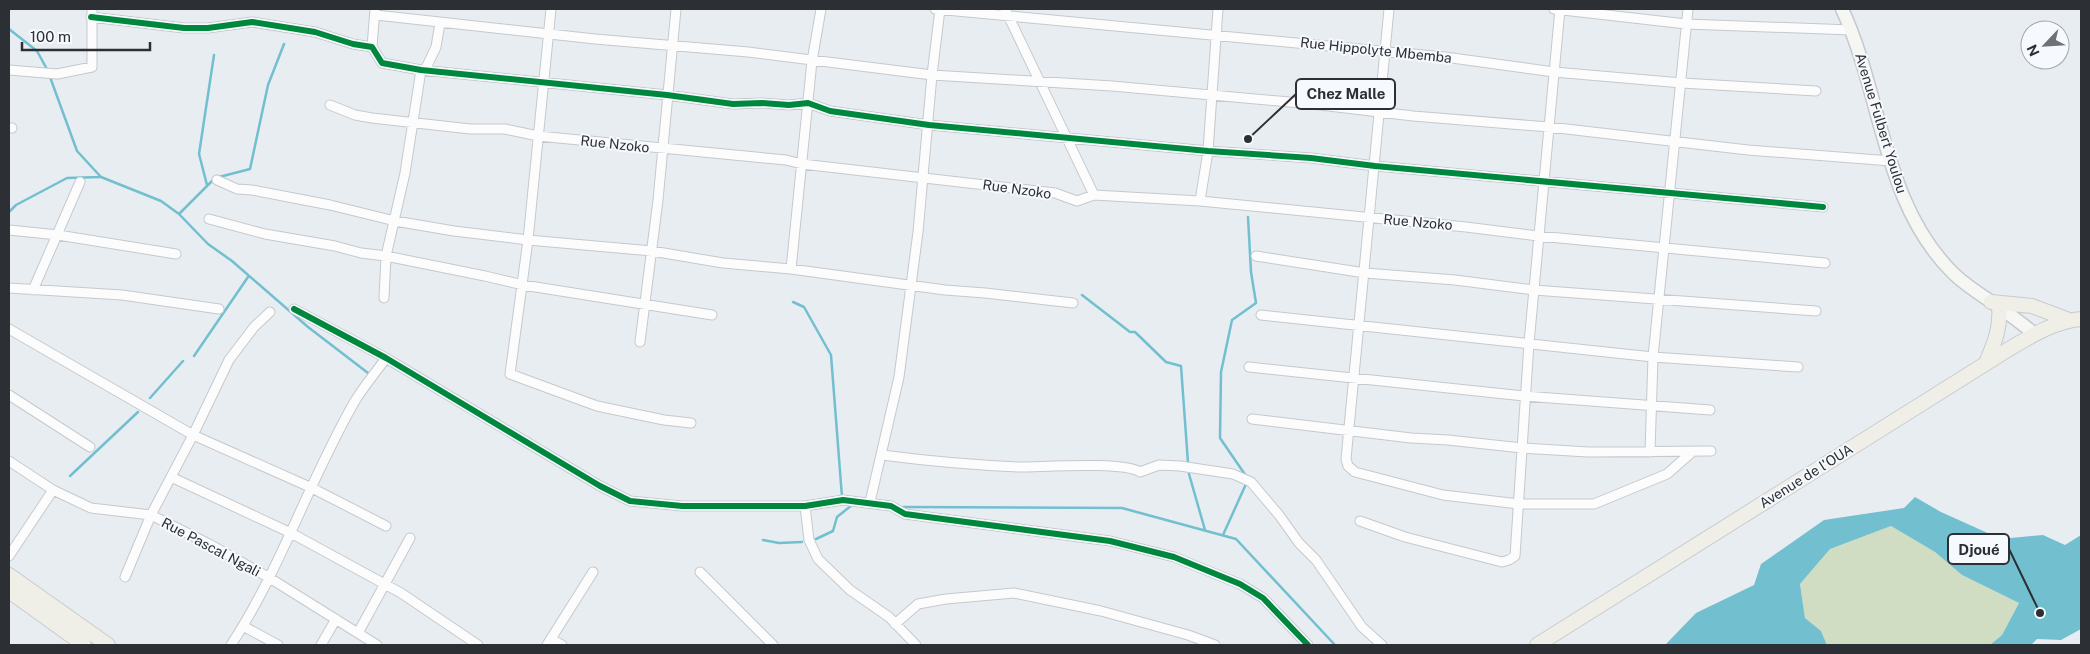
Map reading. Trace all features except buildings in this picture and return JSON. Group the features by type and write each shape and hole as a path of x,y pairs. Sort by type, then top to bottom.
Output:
{"main road":[{"name":"Avenue Fulbert Youlou","path":"1842,9 1852,30 1874,98 1901,192 1912,215 1939,258 1963,282 2035,334"},
{"path":"1986,364 1998,335 2000,317 1995,304 2032,306 2075,320"},
{"name":"Avenue de l'OUA","path":"1537,645 2035,334 2075,320"},
{"path":"9,575 108,645"},
{"path":"9,591 84,645"}],"street":[{"path":"551,9 528,240 514,330 510,374 597,406 664,420 691,423"},
{"path":"640,342 652,251 676,9"},
{"path":"791,269 812,61 821,9"},
{"name":"Rue Hippolyte Mbemba","path":"935,9 1006,12 1216,35 1445,56 1554,72 1682,83 1816,91"},
{"path":"870,502 895,396 911,285 940,9"},
{"path":"1200,201 1208,151 1218,9"},
{"path":"1389,9 1348,430 1346,458 1348,466 1355,472 1443,495 1519,504 1594,504 1667,474 1692,452"},
{"path":"1360,521 1405,537 1502,562 1515,556 1528,343 1554,72 1558,9 1686,24 1852,30"},
{"path":"1650,452 1653,357 1688,9"},
{"path":"1823,206 1375,166 1311,158 1208,151 929,125 830,111 808,103 789,105 762,103 733,104 667,95 423,70 382,63 372,47 376,12 440,23 748,52 932,75 1212,95 1549,127 1675,140 1748,150 1891,161"},
{"path":"1006,12 1038,82 1094,194"},
{"path":"9,70 57,74 92,67 91,13 184,28 208,28 252,22 315,32 353,44 372,47"},
{"path":"384,298 386,256 395,221 423,70 436,47 440,23"},
{"name":"Rue Nzoko","path":"330,105 355,115 414,123 470,129 505,129 538,136 786,160 802,164 1055,193 1077,201 1094,194 1200,201 1825,263"},
{"path":"217,180 243,191 252,190 330,205 395,221 454,231 528,240 652,251 722,263 791,269 945,290 1073,304"},
{"path":"33,290 58,235 69,202 80,182"},
{"path":"209,219 265,234 335,246 361,254 386,256 522,285 712,315"},
{"path":"9,230 58,235 176,254"},
{"path":"1256,256 1364,273 1454,280 1534,290 1816,311"},
{"path":"9,288 114,294 219,309"},
{"path":"294,310 386,358 600,486 630,501 682,506 804,506 843,500 870,502 891,506 905,514 1110,541 1174,557 1240,584 1263,598 1308,645"},
{"path":"125,577 151,515 193,435 229,360 254,327 270,312"},
{"path":"1261,315 1653,357 1798,367"},
{"path":"9,329 193,435 312,488 386,526"},
{"path":"231,645 244,626 291,533 325,459 356,400 386,358"},
{"path":"1249,367 1524,396 1710,410"},
{"path":"9,395 90,448"},
{"path":"1252,419 1411,438 1522,448 1588,452 1711,451"},
{"path":"882,455 939,462 1020,467 1100,466 1135,469 1140,472 1159,465 1233,474 1251,482 1279,515 1299,544 1316,560 1362,627 1382,645"},
{"name":"Rue Pascal Ngali","path":"9,461 53,490 91,508 151,515 209,544 268,577 377,645"},
{"path":"170,477 291,533 385,584 478,645"},
{"path":"9,556 53,490"},
{"path":"804,506 809,540 818,559 850,590 889,617 916,645"},
{"path":"358,633 410,538"},
{"path":"562,645 549,642 593,572"},
{"path":"700,572 773,645"},
{"path":"895,624 918,604 946,599 1014,593 1101,611 1188,635 1214,645"},
{"path":"321,645 336,619"},
{"path":"244,626 278,645"}],"green space":[{"path":"1891,526 1935,552 1962,575 2019,603 2002,635 1990,645 1827,645 1821,631 1805,618 1800,584 1830,549"}],"water":[{"path":"1915,497 1941,512 2001,539 2043,535 2065,545 2081,535 2081,629 2061,640 2037,639 2031,645 1990,645 2002,635 2019,603 1962,575 1935,552 1891,526 1830,549 1800,584 1805,618 1821,631 1827,645 1665,645 1696,613 1754,585 1761,564 1824,520 1904,508"}],"waterway":[{"path":"9,29 37,51 48,71"},
{"path":"219,177 250,169 268,85 284,44"},
{"path":"207,185 199,154 214,55"},
{"path":"50,77 77,151 101,177 161,201 179,214 208,244 232,261 308,327 368,373"},
{"path":"9,212 16,205 67,178 100,177"},
{"path":"179,214 214,179"},
{"path":"1246,476 1220,438 1221,372 1232,320 1256,303 1251,272 1248,217"},
{"path":"194,356 248,277"},
{"path":"1082,295 1130,332 1135,332 1166,362 1181,366 1188,463"},
{"path":"799,305 793,302 804,307 831,355 842,497"},
{"path":"150,398 183,361"},
{"path":"70,476 138,412"},
{"path":"1189,474 1205,530"},
{"path":"1223,535 1246,484"},
{"path":"816,539 833,531 837,517 852,505"},
{"path":"903,507 1122,508 1236,539 1335,645"},
{"path":"763,540 779,543 802,542"}],"cycle path":[{"path":"91,17 184,28 208,28 252,22 315,32 353,44 372,47 382,63 421,70 667,95 733,104 762,103 789,105 808,103 830,111 929,125 1208,151 1311,158 1375,166 1823,207"},
{"path":"294,309 386,358 600,486 630,501 682,506 805,506 843,500 891,506 905,514 1110,541 1174,557 1240,584 1263,598 1308,645"}],"place":[{"name":"Chez Malle","path":"1248,139"},
{"name":"Djoué","path":"2040,613"}]}
